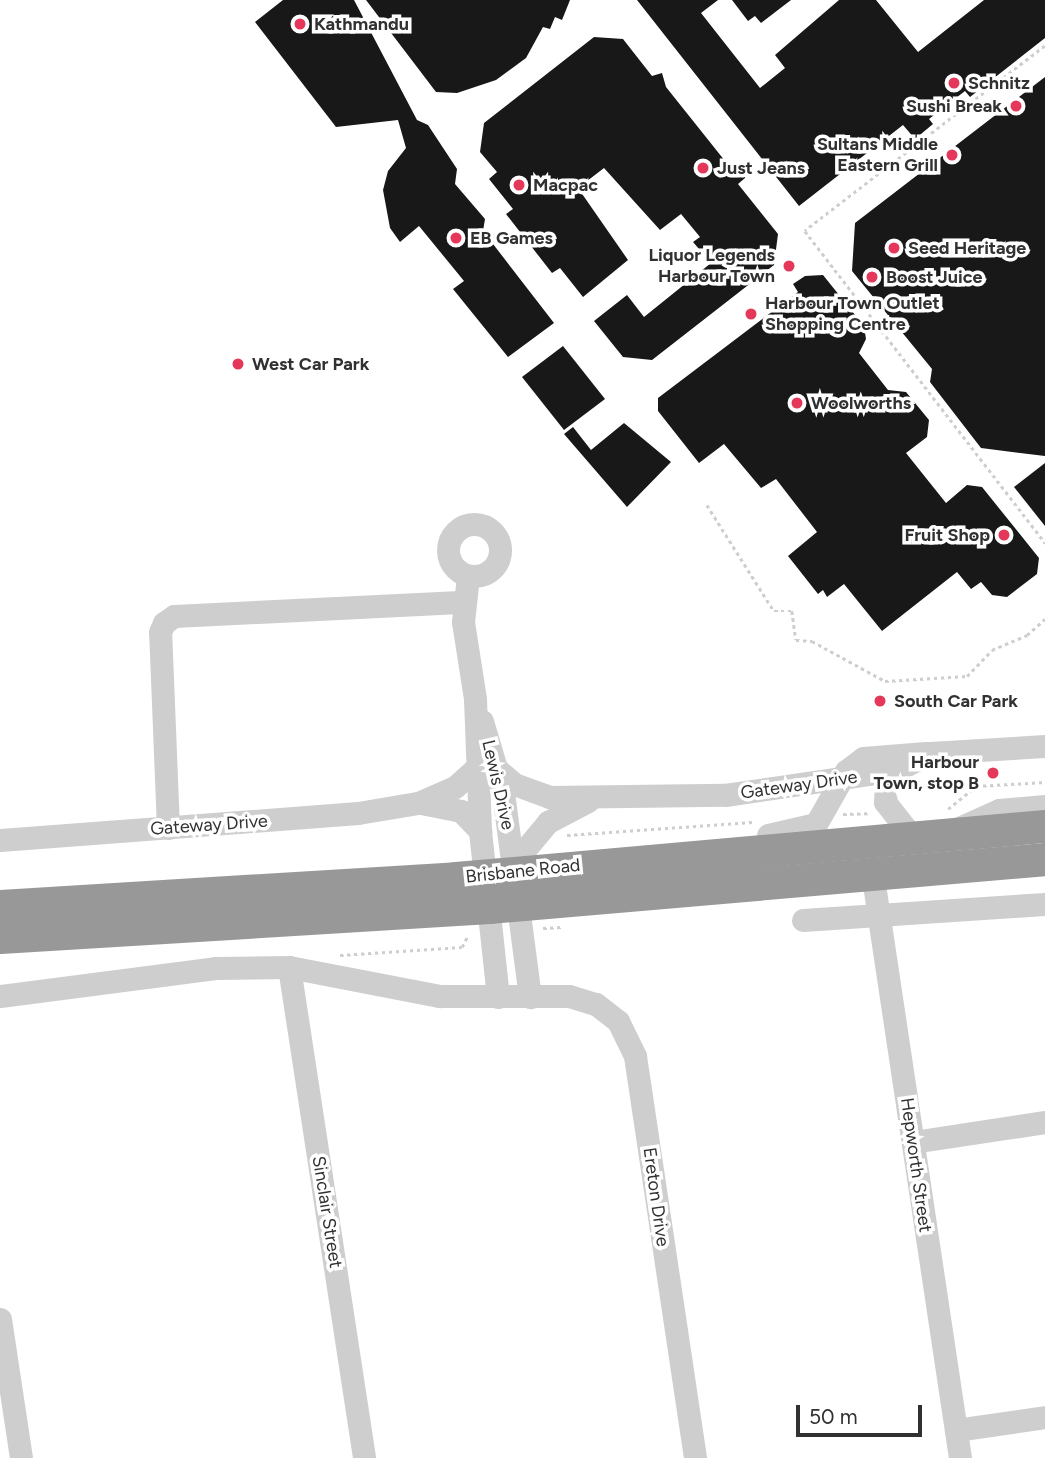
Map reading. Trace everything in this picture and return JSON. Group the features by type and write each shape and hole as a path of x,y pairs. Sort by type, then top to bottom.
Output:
{"highway":[{"name":"Brisbane Road","path":"0,906 505,897 649,858 1045,826"},
{"name":"Brisbane Road","path":"0,937 505,897 1045,859"}],"street":[{"name":"Lewis Drive","path":"468,576 465,602 475,699 487,769 509,827 505,897"},
{"path":"169,828 160,632 164,623 174,616 465,602"},
{"name":"Gateway Drive","path":"0,840 331,817 418,803 455,788 487,769 514,784 549,797 597,798 706,792 724,795 897,771 930,753 1045,746"},
{"path":"649,858 706,840 804,829 824,815 840,780 854,762 871,755 930,753"},
{"name":"Lewis Drive","path":"487,769 480,831 505,897"},
{"path":"897,771 886,784 885,802 911,835"},
{"path":"509,827 527,807 549,797"},
{"path":"498,997 505,897 548,822 597,798"},
{"name":"Gateway Drive","path":"418,803 461,811 480,831"},
{"path":"950,833 991,812 1045,806"},
{"name":"Hepworth Street","path":"872,871 960,1458"},
{"path":"0,996 215,968 289,967 440,996 537,996 505,897"},
{"path":"803,920 1045,904"},
{"name":"Sinclair Street","path":"289,967 364,1458"},
{"name":"Ereton Drive","path":"537,996 596,1004 618,1021 632,1044 695,1458"},
{"path":"913,1142 1045,1122"},
{"path":"0,1319 21,1458"},
{"path":"956,1430 1045,1418"}],"path":[{"path":"1045,46 805,231 1045,543"},
{"path":"707,505 774,611 792,611 796,640 811,642 885,681 967,676 992,650 1027,635 1045,619"},
{"path":"332,956 462,947 472,927 505,897 563,927"}],"building":[{"path":"283,0 354,0 417,120 428,125 457,169 455,184 485,219 483,231 554,323 508,357 453,289 464,281 419,226 400,242 390,228 383,190 388,171 406,148 398,120 336,127 255,22"},
{"path":"366,0 570,0 562,20 555,17 550,29 543,27 526,58 496,80 457,93 436,92"},
{"path":"637,0 718,0 701,13 760,88 785,68 775,55 839,0 876,0 918,52 984,0 1045,0 1045,38 970,97 965,91 929,119 933,124 915,139 903,125 799,206"},
{"path":"732,0 791,0 761,23 755,16 748,21"},
{"path":"594,37 623,39 652,76 662,73 666,87 729,166 745,167 745,178 738,184 778,234 774,265 652,360 623,357 594,321 627,295 644,317 711,263 693,242 700,237 681,214 660,230 604,168 578,188 628,260 583,297 560,268 552,273 506,214 513,209 489,179 497,172 480,152 484,123"},
{"path":"1045,77 1045,456 981,448 930,382 932,369 852,271 855,223"},
{"path":"823,275 864,326 866,339 859,353 888,390 906,392 929,420 927,437 906,453 946,503 967,485 982,487 1039,558 1037,574 1007,597 992,595 981,582 971,589 957,572 882,631 844,584 827,597 823,590 818,594 788,556 817,532 776,479 761,488 724,444 699,463 658,411 658,398 798,292 793,284 805,276"},
{"path":"563,346 605,399 564,430 522,377"},
{"path":"624,423 671,462 627,507 564,434 573,427 591,450"},
{"path":"1045,463 1045,526 1014,487"}],"place":[{"name":"Kathmandu","path":"300,24"},
{"name":"Schnitz","path":"954,83"},
{"name":"Sushi Break","path":"1016,106"},
{"name":"Sultans Middle Eastern Grill","path":"952,155"},
{"name":"Just Jeans","path":"703,168"},
{"name":"Macpac","path":"519,185"},
{"name":"EB Games","path":"456,238"},
{"name":"Seed Heritage","path":"894,248"},
{"name":"Liquor Legends Harbour Town","path":"789,266"},
{"name":"Boost Juice","path":"872,277"},
{"name":"Harbour Town Outlet Shopping Centre","path":"751,314"},
{"name":"West Car Park","path":"238,364"},
{"name":"Woolworths","path":"797,403"},
{"name":"Fruit Shop","path":"1004,535"},
{"name":"South Car Park","path":"880,701"},
{"name":"Harbour Town, stop B","path":"993,773"}]}
